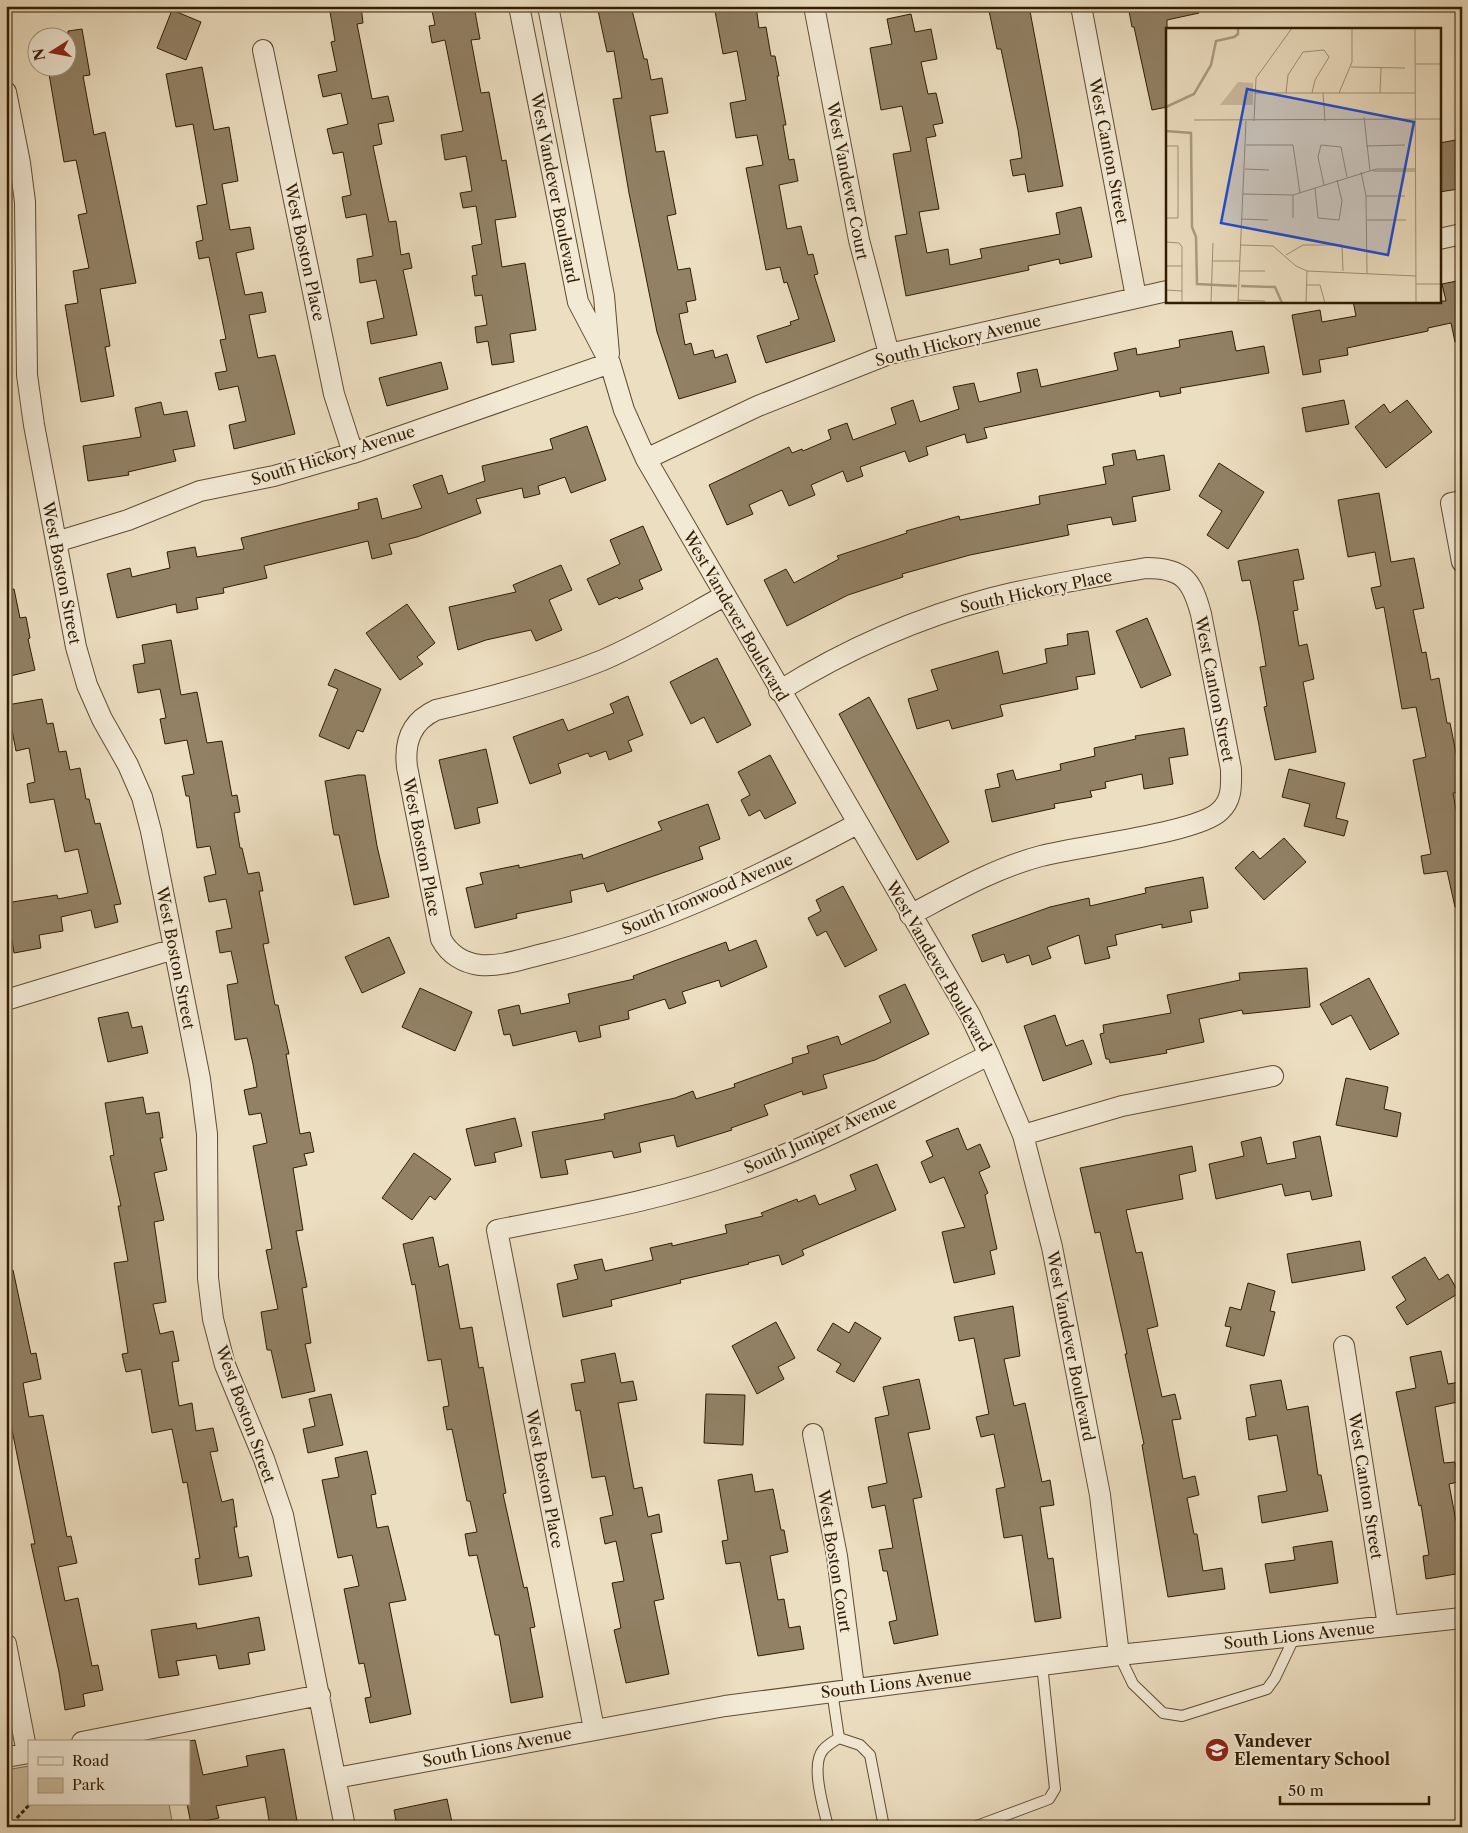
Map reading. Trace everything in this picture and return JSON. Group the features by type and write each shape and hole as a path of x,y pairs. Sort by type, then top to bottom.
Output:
{"street":[{"name":"West Vandever Boulevard","path":"519,6 578,302 610,363 624,410 646,459 724,596 970,1015 1023,1135 1052,1247 1100,1495 1119,1655"},
{"name":"West Vandever Boulevard","path":"548,6 604,296 610,363"},
{"name":"West Vandever Court","path":"814,6 858,240 889,354"},
{"name":"West Canton Street","path":"1081,6 1136,297"},
{"name":"West Boston Place","path":"263,50 334,394 353,453"},
{"name":"West Boston Street","path":"6,92 20,163 25,202 27,375 34,426 76,647 87,685 102,719 128,765 152,831 200,1079 207,1134 208,1278 213,1319 225,1365 264,1459 283,1514 345,1827"},
{"path":"1440,239 1462,234"},
{"name":"South Hickory Avenue","path":"646,459 758,406 889,354 1166,291"},
{"name":"South Hickory Avenue","path":"56,542 128,520 200,491 274,476 353,453 610,363"},
{"path":"1456,502 1462,562"},
{"name":"South Hickory Place","path":"779,691 850,651 942,612 994,598 1146,568 1169,570 1188,580"},
{"name":"West Canton Street","path":"910,915 1002,870 1040,856 1189,826 1220,812 1229,799 1232,789 1231,769 1201,614 1195,592 1188,580"},
{"name":"West Boston Place","path":"464,960 447,950 441,939 438,927 406,767 405,754 408,737 416,724 425,715 436,710 507,693 603,660 656,634 724,596"},
{"name":"South Ironwood Avenue","path":"464,960 478,965 496,966 622,932 732,887 791,859 857,824"},
{"path":"6,1000 174,949"},
{"name":"South Juniper Avenue","path":"497,1230 615,1207 684,1190 736,1173 794,1151 989,1055"},
{"path":"1023,1135 1122,1106 1273,1076"},
{"name":"West Boston Place","path":"497,1230 594,1729"},
{"name":"West Canton Street","path":"1344,1346 1388,1626"},
{"name":"West Boston Court","path":"813,1434 837,1556 854,1687"},
{"name":"South Lions Avenue","path":"336,1778 594,1729 725,1706 854,1687 1119,1655 1462,1618"},
{"path":"6,1644 28,1753 6,1757"},
{"path":"92,1740 320,1695"}],"lane":[{"path":"1119,1655 1133,1684 1163,1713 1182,1716 1267,1689 1275,1678 1295,1636"},
{"path":"974,1827 1049,1798 1055,1789 1042,1664"},
{"path":"832,1691 839,1738"},
{"path":"828,1827 818,1775 818,1761 823,1750 839,1738"},
{"path":"839,1738 860,1746 870,1755 884,1827"}],"path":[{"path":"17,1818 28,1806"}],"green space":[{"path":"28,1766 28,1806 169,1806 173,1827 6,1827 6,1770"}],"building":[{"path":"329,6 361,6 363,23 357,24 372,99 388,96 394,121 378,124 382,144 373,146 389,222 396,221 401,255 409,253 412,268 403,270 417,335 371,344 367,322 384,318 376,280 360,283 357,259 373,256 366,214 346,218 342,197 351,195 343,152 333,154 327,129 348,124 341,93 323,97 318,75 337,71 331,42 335,41"},
{"path":"431,6 474,6 480,39 471,40 481,93 489,92 502,161 506,160 516,217 495,220 502,267 525,263 536,330 510,334 514,362 492,365 488,341 477,343 475,327 487,325 482,295 475,296 472,276 477,275 472,246 482,244 476,206 463,208 460,193 472,191 466,156 445,160 441,135 463,131 445,40 432,43 429,26 435,25"},
{"path":"597,6 631,6 644,59 647,59 651,80 662,78 668,113 650,116 656,152 664,151 676,214 667,216 678,270 690,268 696,300 686,302 688,312 679,314 685,345 691,343 694,355 713,350 715,358 727,354 736,382 679,399 657,332 629,193 613,99 622,98 614,51 607,52"},
{"path":"714,6 756,6 759,28 766,27 771,56 775,56 779,76 777,76 786,125 783,125 789,160 794,159 798,181 779,185 787,229 801,226 808,255 813,254 818,274 814,275 835,341 766,363 757,336 791,325 790,322 799,319 787,282 784,283 780,267 766,270 746,168 763,165 757,135 736,138 730,103 746,100 737,51 723,54"},
{"path":"988,6 1029,6 1063,186 1028,192 1025,174 1013,176 1010,160 1022,158 1018,130 1001,49 997,49"},
{"path":"1128,6 1198,6 1199,13 1167,20 1166,107 1152,110 1134,27 1132,27"},
{"path":"172,10 201,22 186,60 157,48"},
{"path":"911,14 915,32 931,29 937,59 921,62 928,94 936,93 943,123 933,125 936,136 926,138 939,209 919,212 927,253 948,249 950,265 982,258 980,249 1060,234 1056,213 1081,207 1092,257 1060,264 1059,259 1028,266 1029,270 906,296 895,236 907,234 893,154 911,151 902,106 881,110 870,48 892,44 887,19"},
{"path":"82,29 90,75 83,76 94,135 105,132 136,283 100,289 110,346 105,347 114,396 81,402 65,305 78,303 73,271 89,268 78,215 87,213 76,160 64,162 50,78 78,78 78,30"},
{"path":"202,67 214,130 229,127 238,181 222,184 230,230 250,227 254,249 236,253 245,295 262,292 266,312 249,315 258,358 275,355 295,434 234,449 229,425 246,421 238,386 219,390 215,373 227,371 220,340 226,339 209,257 199,259 196,242 203,240 197,206 207,204 193,124 176,127 166,74"},
{"path":"1462,139 1462,174 1456,175 1459,189 1440,192 1440,143"},
{"path":"1462,280 1462,341 1455,342 1451,323 1428,328 1428,331 1347,348 1348,355 1319,360 1321,372 1303,375 1292,315 1320,310 1322,322 1356,316 1353,302 1446,301 1442,284"},
{"path":"1232,331 1236,351 1264,346 1269,373 1180,388 1181,393 1160,397 1159,391 984,428 987,438 967,443 965,434 926,447 928,455 909,462 905,451 860,467 863,476 847,482 843,471 811,485 815,495 789,506 782,490 749,505 753,514 727,525 709,485 789,447 792,453 802,449 803,451 831,439 828,430 847,423 853,440 896,424 891,408 913,400 920,422 959,409 953,387 974,383 979,402 1021,392 1017,373 1037,369 1041,387 1118,370 1114,353 1136,348 1137,355 1180,347 1179,340"},
{"path":"441,362 448,389 387,406 379,378"},
{"path":"1344,400 1349,424 1306,432 1302,408"},
{"path":"1407,400 1432,432 1386,468 1355,427 1384,404 1390,413"},
{"path":"161,402 164,415 187,411 195,446 173,450 176,461 128,472 129,475 88,481 83,446 141,437 135,408"},
{"path":"587,426 606,480 571,493 565,477 538,486 540,494 524,498 522,488 476,499 481,513 417,537 389,544 392,554 372,559 368,541 264,566 267,578 223,588 224,593 196,598 198,609 177,613 176,604 117,618 107,574 130,568 132,577 170,568 167,552 195,547 197,557 244,549 241,538 359,509 358,503 377,498 382,519 422,508 413,485 442,475 448,494 485,481 482,466 553,449 550,439"},
{"path":"1135,450 1137,460 1164,455 1170,490 1132,497 1136,521 1113,525 1111,517 1067,525 1069,535 970,555 902,574 903,577 848,595 787,626 764,580 786,569 794,583 839,559 837,556 907,533 906,531 959,516 960,520 1040,504 1039,496 1106,484 1103,467 1114,465 1112,454"},
{"path":"1219,463 1264,492 1228,549 1207,535 1222,511 1199,496"},
{"path":"1379,493 1391,562 1414,558 1424,608 1413,610 1422,653 1426,652 1431,680 1439,678 1447,723 1450,723 1462,783 1462,792 1453,793 1462,842 1462,906 1455,907 1447,871 1424,874 1421,856 1431,854 1413,760 1426,757 1416,707 1402,709 1384,607 1376,609 1371,588 1381,586 1375,552 1348,557 1338,500"},
{"path":"643,526 662,570 639,580 643,589 599,605 587,579 620,564 610,540"},
{"path":"1298,549 1304,579 1293,581 1298,610 1293,611 1299,646 1307,644 1314,679 1303,682 1316,752 1275,760 1264,707 1267,706 1260,667 1266,666 1259,625 1250,580 1242,581 1238,561"},
{"path":"561,565 572,590 549,600 562,630 536,641 531,630 486,640 458,650 449,607 516,592 513,585"},
{"path":"14,589 20,618 26,617 30,638 28,639 35,670 6,677 6,590"},
{"path":"407,604 435,643 417,657 423,664 400,680 366,633"},
{"path":"1147,618 1171,675 1141,688 1116,631"},
{"path":"1088,631 1095,674 1076,677 1078,689 1000,705 1003,716 952,729 949,720 917,729 908,699 938,690 931,670 998,651 1003,674 1047,663 1045,649 1068,645 1067,634"},
{"path":"171,640 181,695 197,692 207,743 222,741 232,796 237,795 240,812 234,813 240,848 242,848 248,874 259,872 263,891 259,891 269,943 263,944 275,1005 278,1005 289,1054 286,1054 300,1134 310,1132 314,1152 304,1154 307,1165 293,1168 303,1230 296,1231 307,1287 302,1288 311,1343 305,1344 315,1391 282,1398 271,1350 267,1350 261,1312 278,1309 266,1250 272,1249 253,1146 267,1143 261,1113 249,1115 244,1090 257,1087 253,1064 247,1038 235,1040 227,985 238,983 231,951 220,953 216,931 232,928 226,899 209,902 204,877 216,874 210,846 197,848 189,796 186,796 182,776 194,774 187,740 165,744 160,719 166,718 160,689 138,693 133,665 145,663 142,645"},
{"path":"717,658 751,725 717,743 704,717 691,724 670,682"},
{"path":"335,669 381,689 363,732 357,730 349,749 319,736 338,689 328,685"},
{"path":"628,696 643,735 628,741 632,751 609,760 606,751 590,757 588,753 558,764 561,773 530,784 513,737 563,719 568,731 614,713 610,704"},
{"path":"869,697 949,842 917,860 839,714"},
{"path":"42,699 47,724 53,723 59,752 66,751 70,770 80,768 86,799 89,799 95,824 100,823 121,904 114,905 118,922 95,928 91,910 61,917 63,931 39,935 41,948 14,953 6,903 57,895 58,899 88,893 78,849 65,852 54,799 30,803 27,784 35,782 29,748 16,751 7,705"},
{"path":"1184,728 1188,755 1169,758 1173,784 1144,789 1142,774 1105,782 1106,788 1090,791 1092,797 1054,804 1055,808 992,822 985,790 1000,787 997,774 1013,770 1016,780 1061,770 1060,764 1095,756 1094,748 1136,739 1135,736"},
{"path":"486,749 498,803 477,808 480,823 455,829 439,760"},
{"path":"770,755 796,803 765,819 760,810 749,816 741,800 750,795 738,772"},
{"path":"1289,769 1345,783 1336,818 1348,821 1344,836 1304,826 1310,804 1282,797"},
{"path":"365,775 377,846 389,897 354,905 339,835 334,835 325,781"},
{"path":"708,804 720,839 699,847 703,859 607,892 604,883 570,891 572,902 516,914 517,918 475,928 466,888 483,884 480,873 519,865 519,868 582,854 583,859 662,830 658,822"},
{"path":"1284,838 1306,862 1264,900 1235,868 1253,851 1260,859"},
{"path":"1203,877 1208,908 1190,911 1192,922 1162,928 1162,924 1115,935 1117,945 1107,947 1110,958 1085,964 1079,935 1047,947 1051,958 1032,965 1029,955 1007,963 1004,954 982,962 972,935 1050,907 1089,898 1090,906 1146,893 1145,888"},
{"path":"843,886 877,950 845,967 826,931 817,936 808,918 821,911 816,900"},
{"path":"389,937 405,973 362,993 345,957"},
{"path":"756,940 767,967 721,987 719,980 682,992 686,1003 669,1009 665,999 628,1011 629,1019 599,1026 601,1037 579,1042 576,1031 513,1046 510,1034 504,1035 498,1010 519,1005 521,1014 570,1003 568,994 634,979 633,976 726,942 729,951"},
{"path":"1307,968 1310,1007 1243,1014 1242,1010 1199,1019 1204,1042 1166,1050 1167,1053 1110,1063 1109,1059 1106,1059 1100,1034 1104,1033 1103,1025 1171,1013 1167,995 1240,980 1239,973"},
{"path":"1369,978 1399,1034 1370,1050 1351,1015 1332,1025 1320,1004"},
{"path":"905,984 929,1034 875,1060 823,1075 827,1088 803,1095 802,1091 764,1105 768,1115 731,1128 732,1130 677,1147 674,1135 639,1143 641,1152 614,1158 612,1151 565,1160 568,1174 541,1178 532,1132 605,1119 604,1114 675,1098 693,1091 696,1099 735,1087 734,1084 793,1063 792,1058 809,1053 807,1046 838,1036 841,1045 891,1022 879,996"},
{"path":"420,988 472,1012 455,1051 402,1027"},
{"path":"128,1012 132,1028 142,1026 148,1053 108,1062 98,1018"},
{"path":"1055,1015 1066,1046 1083,1040 1092,1064 1043,1081 1024,1026"},
{"path":"1346,1078 1388,1087 1384,1109 1401,1113 1397,1137 1336,1125"},
{"path":"143,1097 146,1114 159,1112 163,1138 160,1138 167,1170 154,1173 164,1220 154,1222 166,1302 153,1304 160,1334 173,1331 179,1361 172,1362 179,1406 192,1403 196,1431 213,1428 218,1451 210,1452 221,1499 222,1502 233,1499 237,1527 234,1527 239,1558 248,1556 252,1576 199,1585 195,1559 200,1558 187,1482 183,1483 172,1429 152,1433 141,1369 126,1372 122,1354 128,1353 114,1263 128,1261 118,1206 121,1206 110,1156 114,1155 105,1103"},
{"path":"515,1118 522,1146 494,1153 496,1162 475,1166 466,1129"},
{"path":"958,1128 967,1150 980,1144 990,1167 979,1172 988,1193 985,1195 997,1249 990,1251 995,1274 954,1283 942,1232 965,1227 944,1177 930,1183 921,1162 933,1156 926,1141"},
{"path":"1320,1136 1332,1196 1312,1200 1310,1191 1285,1196 1282,1184 1216,1199 1209,1164 1244,1156 1241,1142 1261,1137 1267,1164 1296,1158 1293,1142"},
{"path":"1192,1146 1196,1171 1179,1175 1183,1199 1126,1210 1136,1253 1142,1252 1158,1326 1147,1329 1162,1397 1175,1394 1181,1419 1172,1420 1183,1479 1195,1476 1199,1495 1187,1498 1194,1534 1197,1534 1203,1571 1222,1568 1225,1589 1168,1597 1142,1445 1144,1444 1125,1354 1127,1354 1100,1232 1095,1233 1080,1168"},
{"path":"414,1153 451,1179 435,1200 430,1196 412,1220 382,1198"},
{"path":"877,1164 896,1210 802,1250 804,1255 782,1265 779,1255 680,1280 681,1283 611,1300 612,1306 563,1317 557,1284 578,1279 574,1265 602,1259 605,1271 653,1260 650,1248 672,1243 672,1246 727,1233 725,1225 763,1216 761,1213 797,1199 798,1202 815,1195 819,1205 856,1190 850,1175"},
{"path":"433,1237 439,1267 448,1264 460,1329 472,1327 479,1368 483,1367 506,1493 503,1494 524,1588 527,1587 535,1627 530,1628 543,1697 511,1703 499,1635 495,1635 477,1555 469,1556 465,1534 477,1532 470,1501 467,1501 452,1429 447,1430 443,1407 449,1406 441,1359 428,1361 415,1284 412,1285 403,1244"},
{"path":"1360,1241 1365,1270 1292,1283 1287,1254"},
{"path":"1425,1257 1439,1280 1448,1274 1459,1293 1407,1325 1396,1307 1406,1300 1392,1277"},
{"path":"13,1270 31,1354 36,1353 41,1379 23,1383 29,1417 43,1415 67,1537 71,1536 77,1563 58,1567 65,1601 78,1598 92,1666 98,1665 103,1690 83,1694 85,1706 65,1710 59,1672 31,1544 35,1544 6,1400 6,1271"},
{"path":"1248,1283 1275,1291 1270,1311 1275,1312 1264,1356 1226,1346 1231,1327 1225,1326 1230,1307 1241,1310"},
{"path":"1013,1306 1020,1356 1004,1359 1014,1406 1025,1403 1042,1482 1050,1480 1054,1505 1040,1507 1048,1559 1053,1558 1061,1618 1035,1622 1022,1535 1004,1538 996,1489 1005,1487 994,1434 981,1437 976,1417 989,1414 974,1338 959,1341 954,1317"},
{"path":"776,1322 795,1358 778,1367 784,1379 757,1394 732,1346"},
{"path":"855,1322 881,1338 854,1382 836,1372 841,1364 817,1350 833,1323 849,1333"},
{"path":"1441,1351 1448,1384 1460,1382 1462,1391 1462,1401 1435,1407 1444,1463 1455,1462 1458,1482 1449,1484 1456,1521 1462,1520 1462,1573 1426,1579 1423,1556 1429,1555 1421,1505 1419,1506 1396,1392 1416,1388 1410,1357"},
{"path":"615,1353 621,1383 633,1381 637,1400 618,1403 634,1489 642,1487 648,1517 659,1514 662,1532 651,1534 664,1599 654,1601 669,1674 626,1683 614,1630 621,1628 612,1583 624,1581 616,1541 605,1544 600,1518 613,1515 605,1476 592,1478 580,1410 576,1411 571,1384 585,1382 581,1360"},
{"path":"919,1379 930,1429 908,1433 922,1497 913,1499 938,1635 894,1644 889,1622 897,1620 887,1571 883,1571 879,1550 893,1548 885,1505 872,1508 868,1487 887,1483 875,1418 889,1415 883,1387"},
{"path":"1281,1380 1287,1410 1308,1406 1318,1475 1321,1475 1328,1511 1262,1523 1258,1496 1287,1491 1277,1435 1249,1440 1246,1418 1256,1416 1250,1385"},
{"path":"331,1394 343,1445 308,1453 303,1429 315,1426 309,1399"},
{"path":"706,1394 745,1395 743,1445 704,1443"},
{"path":"367,1451 376,1494 371,1495 377,1528 388,1526 406,1600 389,1603 411,1714 370,1723 365,1698 371,1697 364,1663 359,1664 344,1589 359,1586 352,1555 338,1558 322,1480 339,1477 335,1458"},
{"path":"752,1474 755,1492 773,1489 781,1530 784,1530 788,1552 770,1556 778,1600 784,1599 789,1628 800,1626 804,1649 758,1656 740,1562 726,1564 722,1541 728,1540 718,1480"},
{"path":"1332,1541 1338,1583 1270,1593 1265,1564 1295,1560 1293,1547"},
{"path":"259,1617 265,1650 248,1653 250,1664 219,1669 216,1655 176,1661 179,1675 159,1678 151,1630 196,1623 197,1629"},
{"path":"195,1740 203,1775 248,1766 246,1756 284,1749 297,1821 270,1826 265,1797 216,1806 219,1818 191,1824 187,1806 190,1806 190,1741"},
{"path":"447,1799 453,1827 397,1827 394,1810"}],"place":[{"name":"Vandever Elementary School","path":"1217,1750"}]}
